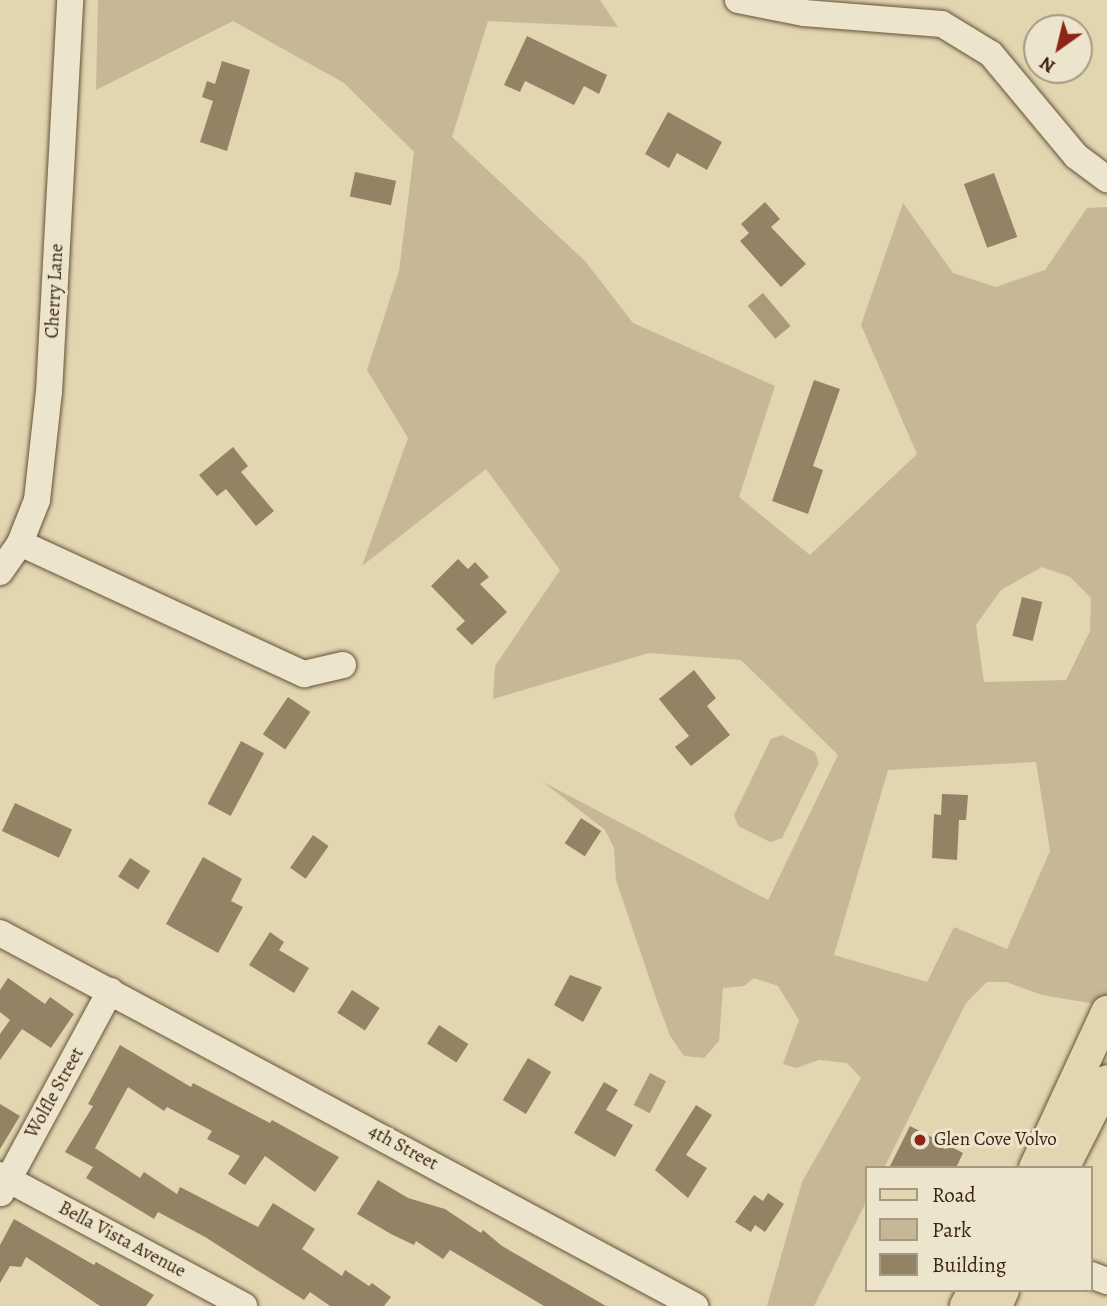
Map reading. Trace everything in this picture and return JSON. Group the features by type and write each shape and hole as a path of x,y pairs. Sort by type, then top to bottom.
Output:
{"main road":[{"path":"1037,1166 1085,1122 1107,1012"},
{"path":"1064,1166 1107,1081"},
{"path":"1050,1166 1064,1138 1085,1122"}],"street":[{"name":"Cherry Lane","path":"0,572 20,544 37,500 50,391 70,0"},
{"path":"738,0 804,13 942,24 991,54 1076,156 1107,179"},
{"path":"20,544 304,674 343,665"},
{"name":"4th Street","path":"0,933 695,1306"},
{"name":"Wolfle Street","path":"3,1183 110,991"},
{"name":"Bella Vista Avenue","path":"3,1183 244,1306"}],"green space":[{"path":"98,0 600,0 618,27 488,21 452,137 585,261 633,323 775,386 739,497 810,555 917,454 861,325 903,203 953,273 996,287 1045,270 1087,208 1107,207 1107,1006 1042,995 1006,982 987,982 966,1003 885,1166 866,1166 866,1202 814,1306 767,1306 802,1182 861,1078 847,1063 819,1060 796,1068 783,1064 799,1020 778,986 754,978 744,986 723,988 719,1041 704,1058 684,1056 670,1036 655,995 616,880 614,848 605,830 543,782 768,900 838,755 741,660 649,653 493,699 495,666 560,570 486,469 362,566 408,438 367,370 399,271 414,152 344,83 233,21 96,90","holes":["1042,567 1070,577 1091,598 1090,631 1066,680 984,682 976,625 1001,590","1036,762 1050,851 1007,949 954,927 927,982 834,955 888,770"]},
{"path":"782,735 815,752 819,763 782,838 770,842 738,826 734,815 771,739"}],"shaded area":[{"path":"763,293 791,326 775,339 748,306"},
{"path":"650,1073 666,1081 650,1113 634,1105"}],"building":[{"path":"527,36 607,75 599,94 584,86 574,105 525,81 520,92 504,85"},
{"path":"222,61 250,70 227,151 200,142 213,101 202,97 207,81 215,84"},
{"path":"668,112 722,142 707,170 677,153 669,168 645,154"},
{"path":"355,172 396,181 391,205 350,196"},
{"path":"994,173 1017,237 987,248 964,184"},
{"path":"765,202 780,219 771,227 806,264 781,287 740,241 749,233 741,224"},
{"path":"814,380 840,389 813,466 823,470 808,514 772,501"},
{"path":"233,447 248,466 241,472 274,511 256,526 226,489 217,496 199,475"},
{"path":"458,559 468,569 475,562 489,577 480,584 507,612 472,645 456,629 465,621 431,586"},
{"path":"1022,597 1042,602 1033,641 1012,636"},
{"path":"694,670 716,698 707,706 730,735 691,766 675,747 689,736 659,699"},
{"path":"288,697 310,712 285,749 263,734"},
{"path":"241,741 264,753 231,816 208,804"},
{"path":"942,794 968,795 966,820 959,820 957,860 932,858 934,814 941,815"},
{"path":"15,803 72,830 59,858 2,831"},
{"path":"581,818 601,831 585,856 565,843"},
{"path":"313,835 329,846 306,879 290,868"},
{"path":"203,857 242,879 231,901 243,907 218,953 166,924"},
{"path":"130,858 150,871 138,890 118,876"},
{"path":"270,932 284,942 279,950 309,968 294,993 249,965"},
{"path":"570,975 602,987 583,1022 554,1005"},
{"path":"8,978 45,1004 50,997 74,1014 51,1048 22,1029 0,1060 0,1034 10,1020 0,1012 0,990"},
{"path":"352,990 380,1008 365,1031 337,1013"},
{"path":"439,1025 468,1044 456,1063 427,1043"},
{"path":"120,1045 191,1087 193,1083 270,1123 272,1120 339,1157 315,1192 265,1156 245,1185 228,1174 240,1156 207,1139 212,1131 167,1107 164,1111 128,1087 95,1148 140,1178 144,1172 177,1194 180,1187 258,1227 273,1203 315,1229 302,1249 342,1276 345,1270 369,1286 372,1283 391,1297 384,1306 330,1306 310,1292 304,1300 205,1237 158,1212 154,1219 86,1178 93,1167 65,1152 93,1106 88,1104"},
{"path":"528,1058 551,1072 526,1114 503,1100"},
{"path":"604,1082 618,1090 606,1110 633,1125 615,1157 574,1133"},
{"path":"0,1104 20,1116 0,1149"},
{"path":"696,1105 712,1115 686,1155 707,1168 688,1198 655,1170"},
{"name":"Glen Cove Volvo","path":"910,1126 963,1153 957,1166 890,1166"},
{"path":"378,1180 408,1198 445,1209 481,1233 483,1230 502,1246 606,1306 544,1306 450,1250 443,1259 416,1241 414,1245 391,1234 357,1214"},
{"path":"768,1193 784,1204 765,1232 755,1225 751,1232 735,1222 754,1195 763,1201"},
{"path":"14,1219 94,1265 96,1262 154,1295 146,1306 100,1306 26,1257 21,1267 10,1266 0,1283 0,1245"}],"place":[{"name":"Glen Cove Volvo","path":"920,1140"}]}
